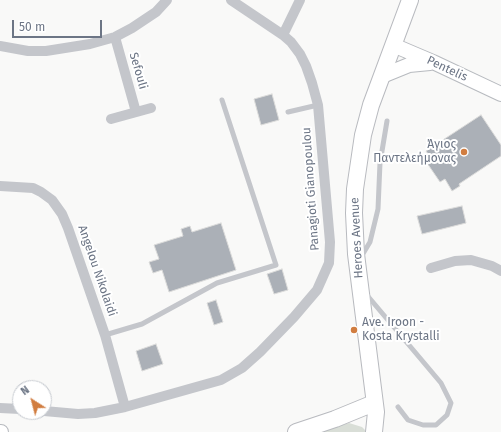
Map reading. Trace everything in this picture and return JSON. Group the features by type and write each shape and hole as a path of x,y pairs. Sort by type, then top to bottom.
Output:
{"main road":[{"name":"Heroes Avenue","path":"374,432 375,407 357,263 354,213 358,161 371,105 410,0"},
{"name":"Heroes Avenue","path":"375,407 386,432"},
{"path":"296,432 375,407"}],"street":[{"path":"0,46 28,51 46,51 90,44 115,37 132,28 156,12 167,0"},
{"name":"Panagioti Gianopoulou","path":"52,412 78,414 125,408 221,380 232,375 260,352 318,290 329,263 330,242 318,105 306,66 300,54 283,35 231,0"},
{"path":"283,35 300,0"},
{"name":"Sefouli","path":"115,37 136,112"},
{"name":"Pentelis","path":"393,46 433,62 501,94"},
{"path":"382,76 409,65 433,62"},
{"path":"111,119 151,108"},
{"name":"Angelou Nikolaidi","path":"0,186 32,188 41,192 52,200 62,214 105,335 125,408"},
{"path":"431,268 455,261 471,260 492,266 501,271"},
{"path":"0,408 12,409"}],"lane":[{"path":"105,335 142,324 217,283 276,265 222,100"},
{"path":"288,112 318,105"},
{"path":"357,263 370,242 378,209 380,163 387,121"},
{"path":"360,288 426,364 441,383 451,403 446,415 436,425 423,425 408,420 398,407"}],"shaded area":[{"path":"349,423 362,427 365,432 319,432"}],"building":[{"path":"272,94 279,120 261,125 254,99"},
{"name":"Άγιος Παντελεήμονας","path":"481,115 501,145 501,156 459,184 460,186 452,191 445,179 440,182 427,163 432,160 426,151"},
{"path":"462,206 466,223 422,234 417,216"},
{"path":"221,223 236,270 169,292 162,270 153,273 149,262 159,259 154,245 183,236 181,229 190,226 192,232"},
{"path":"282,269 288,290 274,294 267,274"},
{"path":"216,300 223,322 214,325 207,303"},
{"path":"156,344 163,364 142,371 136,351"}],"place":[{"name":"Άγιος Παντελεήμονας","path":"464,152"},
{"name":"Ave. Iroon - Kosta Krystalli","path":"354,330"}]}
